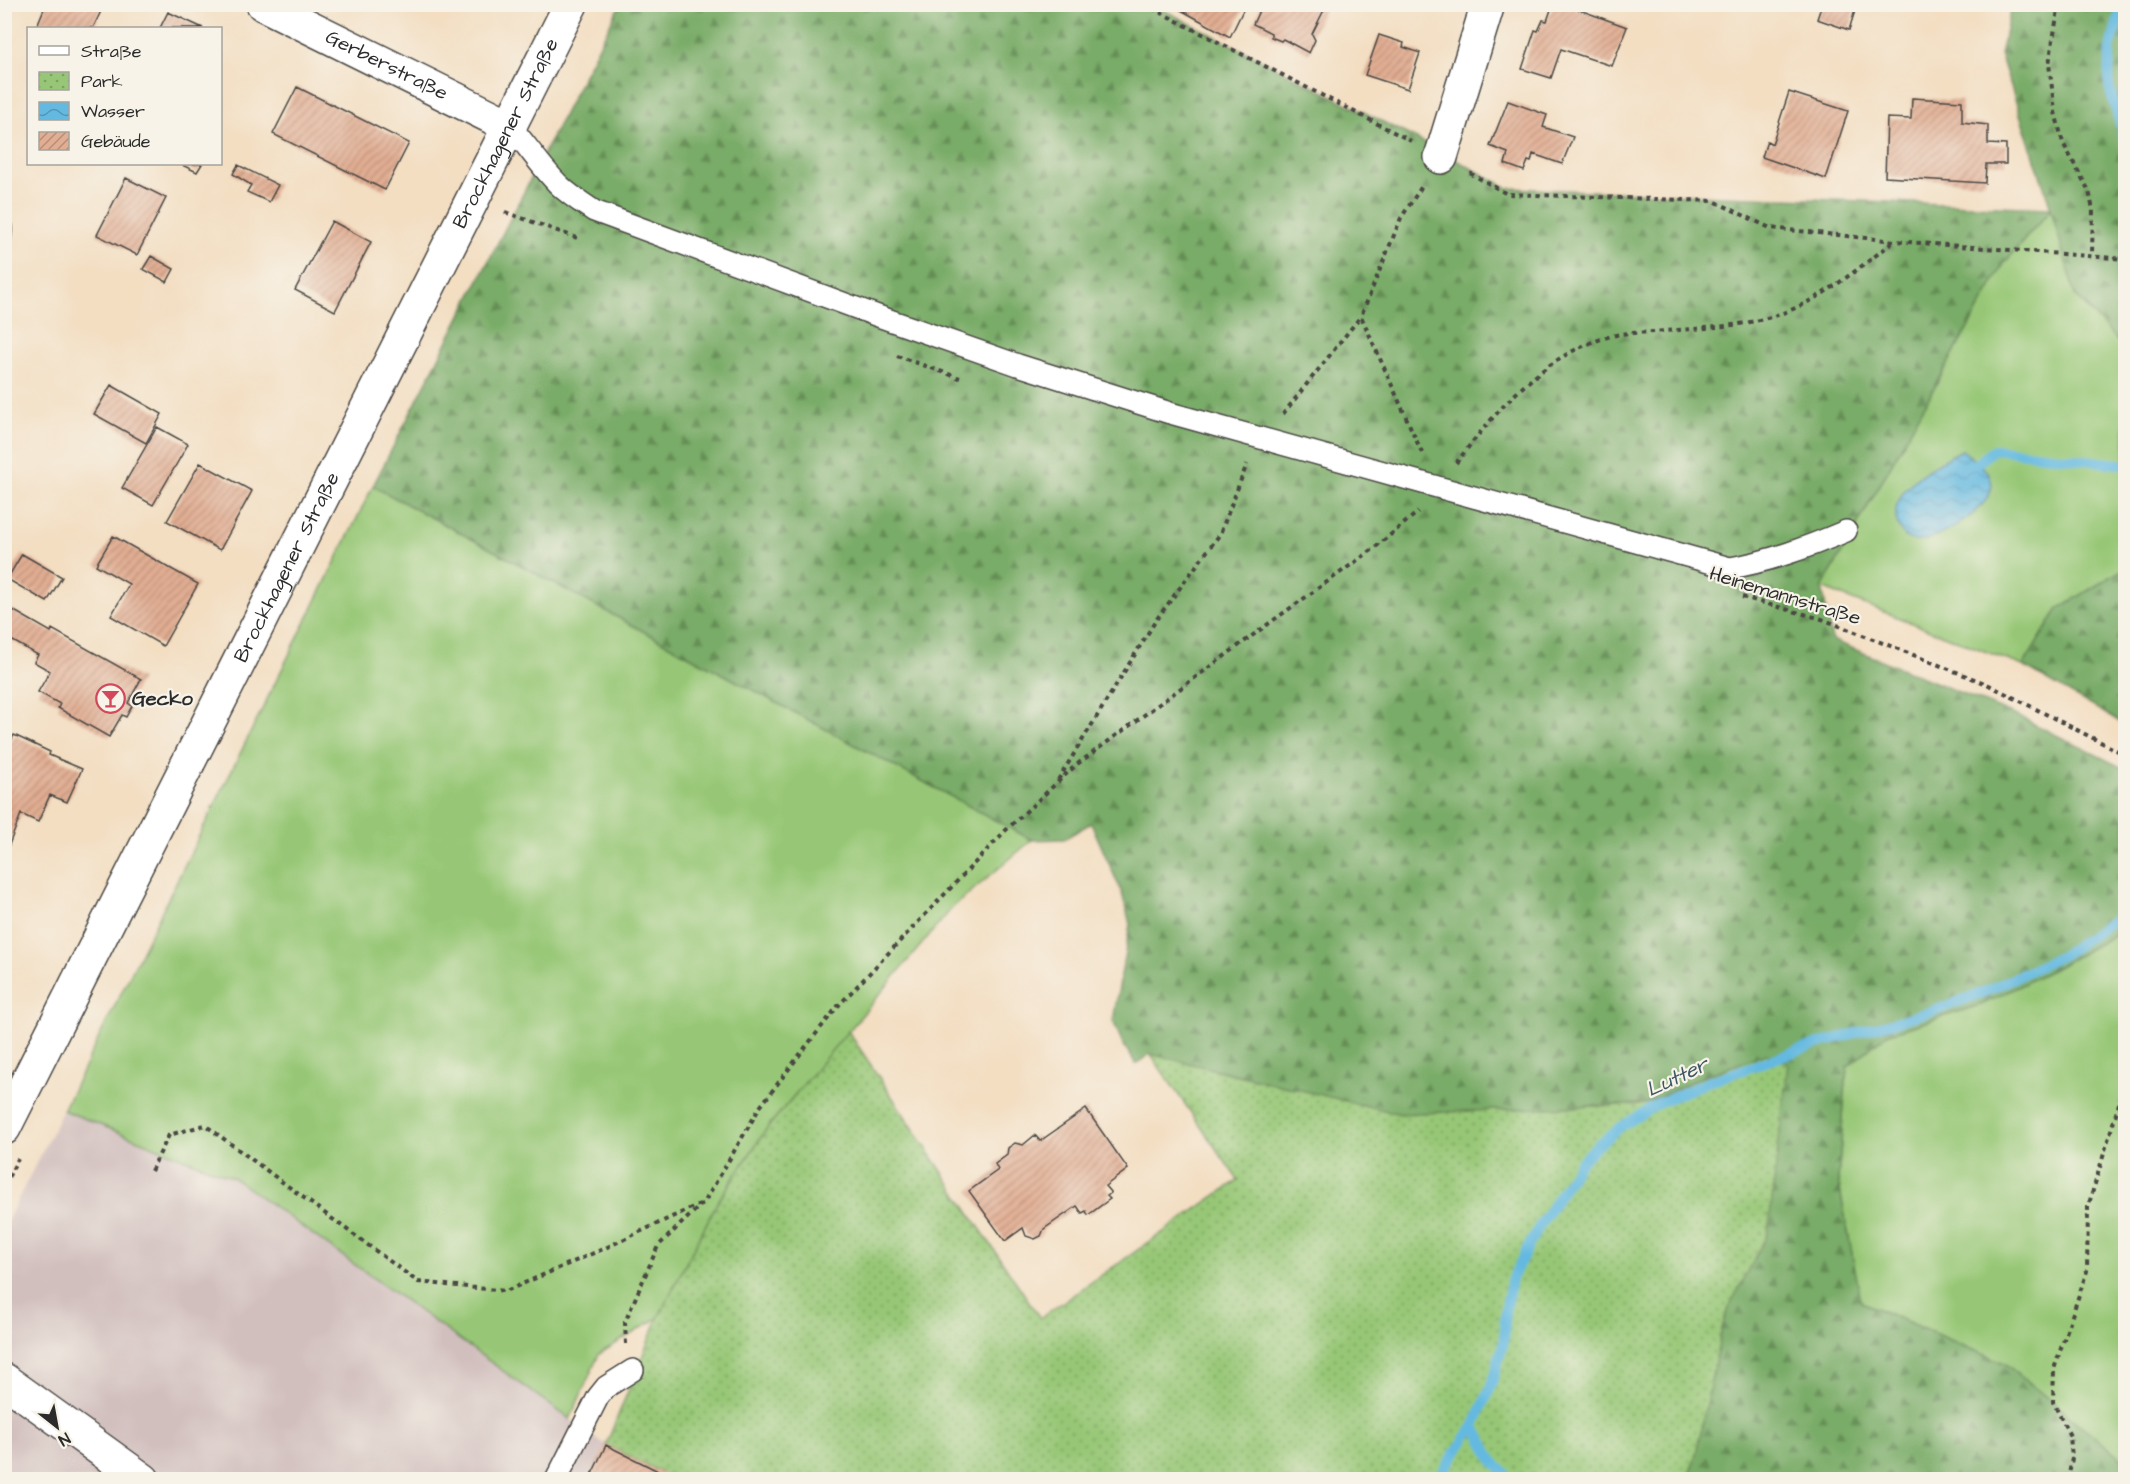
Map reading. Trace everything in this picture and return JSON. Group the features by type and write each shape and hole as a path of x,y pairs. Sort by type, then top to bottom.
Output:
{"main road":[{"name":"Gerberstraße","path":"263,4 510,126"},
{"name":"Brockhagener Straße","path":"4,1128 571,4"},
{"path":"1441,157 1488,4"},
{"path":"4,1380 143,1479"}],"lane":[{"path":"510,126 561,188 594,211 867,312 1007,361 1170,413 1730,568 1760,563 1814,545 1846,531"},
{"path":"556,1479 598,1397 606,1387 633,1370"}],"path":[{"path":"1144,4 1441,157 1507,194 1714,201 1770,228 1895,241 2126,258"},
{"path":"2059,4 2049,64 2055,112 2063,143 2089,191 2093,210 2092,255"},
{"path":"1055,785 1156,620 1220,534 1248,460 1360,316 1401,218 1441,157"},
{"path":"633,1370 626,1357 625,1322 658,1246 705,1201 760,1107 838,1006 1005,831 1055,785 1086,758 1372,550 1420,511 1480,433 1537,374 1571,350 1613,335 1747,323 1789,311 1824,292 1895,241"},
{"path":"1360,316 1437,487"},
{"name":"Heinemannstraße","path":"1741,596 1822,619 1987,684 2126,755"},
{"path":"2068,1479 2072,1458 2070,1436 2053,1402 2054,1369 2087,1271 2088,1207 2126,1080"},
{"path":"151,1171 170,1135 206,1125 418,1282 506,1291 705,1201"}],"shaded area":[{"path":"63,1110 234,1178 606,1445 676,1479 5,1479 4,1227"}],"green space":[{"path":"620,5 1154,5 1508,188 2051,208 2000,54 2012,5 2125,5 2125,349 2075,295 2051,209 2005,262 1822,588 1832,640 2024,719 2125,769 2125,929 2057,967 1983,1004 1887,1034 1847,1067 1838,1179 1861,1302 2004,1363 2125,1461 2125,1479 1687,1479 1695,1459 1722,1328 1729,1307 1766,1054 1697,1079 1645,1104 1400,1114 1150,1054 1136,1064 1123,1044 1113,1021 1130,924 1122,893 1091,823 1064,839 1032,840 373,486"},
{"path":"2052,208 2075,295 2125,349 2125,568 2058,609 2023,666 1822,588 2005,262"},
{"path":"373,486 1032,840 953,907 768,1127 717,1203 658,1318 599,1354 570,1419 234,1178 63,1110"},
{"path":"2125,568 2125,725 2023,666 2058,609"},
{"path":"2125,929 2125,1461 2004,1363 1861,1302 1838,1179 1847,1067 1887,1034 1983,1004 2057,967"},
{"path":"848,1031 1040,1318 1238,1180 1150,1054 1400,1114 1645,1104 1697,1079 1766,1054 1788,1063 1768,1233 1729,1307 1722,1328 1695,1459 1687,1479 676,1480 606,1445 658,1318 717,1203 768,1127"}],"water":[{"path":"1962,450 1989,475 1992,486 1988,497 1979,508 1953,528 1926,540 1916,541 1908,538 1900,531 1896,515 1898,502 1905,490 1939,462"}],"building":[{"path":"46,4 96,4 103,7 93,27 36,27"},
{"path":"1170,4 1246,4 1230,37"},
{"path":"1262,4 1327,4 1312,34 1315,40 1309,53 1283,39 1281,41 1271,37 1271,33 1253,24"},
{"path":"1553,4 1563,4 1627,27 1612,66 1561,49 1551,78 1522,69 1535,30 1538,31 1543,20 1547,21"},
{"path":"1822,4 1857,4 1849,30 1817,19"},
{"path":"168,12 201,27 160,27"},
{"path":"1379,35 1404,43 1403,47 1420,53 1408,89 1365,75"},
{"path":"297,87 409,143 385,190 273,134"},
{"path":"1789,92 1848,111 1826,179 1762,157 1767,141 1772,144"},
{"path":"1912,98 1962,101 1962,122 1988,125 1988,144 2006,145 2006,164 1986,164 1985,183 1885,177 1887,118 1911,119"},
{"path":"1508,101 1547,115 1543,127 1573,137 1562,164 1533,154 1531,162 1528,161 1524,171 1505,164 1508,153 1490,146"},
{"path":"182,165 201,165 197,172"},
{"path":"238,165 278,185 269,202 247,192 251,185 233,174"},
{"path":"126,178 166,198 137,255 97,235"},
{"path":"332,221 371,242 335,311 295,290"},
{"path":"4,224 13,225 7,276 4,276"},
{"path":"151,256 174,269 167,282 143,269"},
{"path":"111,385 162,414 146,443 94,414"},
{"path":"157,427 188,444 153,505 122,488"},
{"path":"200,463 252,491 220,550 167,521"},
{"path":"113,536 198,584 163,646 111,616 129,584 96,565"},
{"path":"22,554 62,577 47,602 7,579"},
{"path":"4,605 141,679 128,703 132,706 126,717 122,715 109,737 58,708 60,704 38,692 50,671 34,662 38,655 4,636"},
{"path":"14,735 50,752 49,755 82,769 67,802 50,795 38,822 21,814 5,855 4,755"},
{"path":"1086,1109 1128,1169 1105,1186 1111,1193 1107,1196 1110,1199 1088,1215 1086,1211 1082,1213 1077,1206 1044,1229 1041,1236 1035,1239 1026,1236 1023,1228 1005,1241 969,1191 998,1170 995,1164 1007,1155 1008,1148 1015,1143 1023,1145 1035,1135 1040,1141"},
{"path":"606,1445 676,1480 589,1480"}],"waterway":[{"name":"Lutter","path":"2122,4 2110,50 2109,86 2126,144"},
{"path":"1977,464 1994,449 2126,465"},
{"name":"Lutter","path":"1437,1480 1474,1425 1490,1389 1504,1341 1505,1311 1512,1278 1537,1230 1579,1164 1597,1145 1622,1126 1661,1102 1710,1081 1814,1045 1939,1009 1984,992 2063,955 2126,912"},
{"path":"1474,1425 1493,1461 1512,1480"}],"place":[{"name":"Gecko","path":"111,699"}]}
